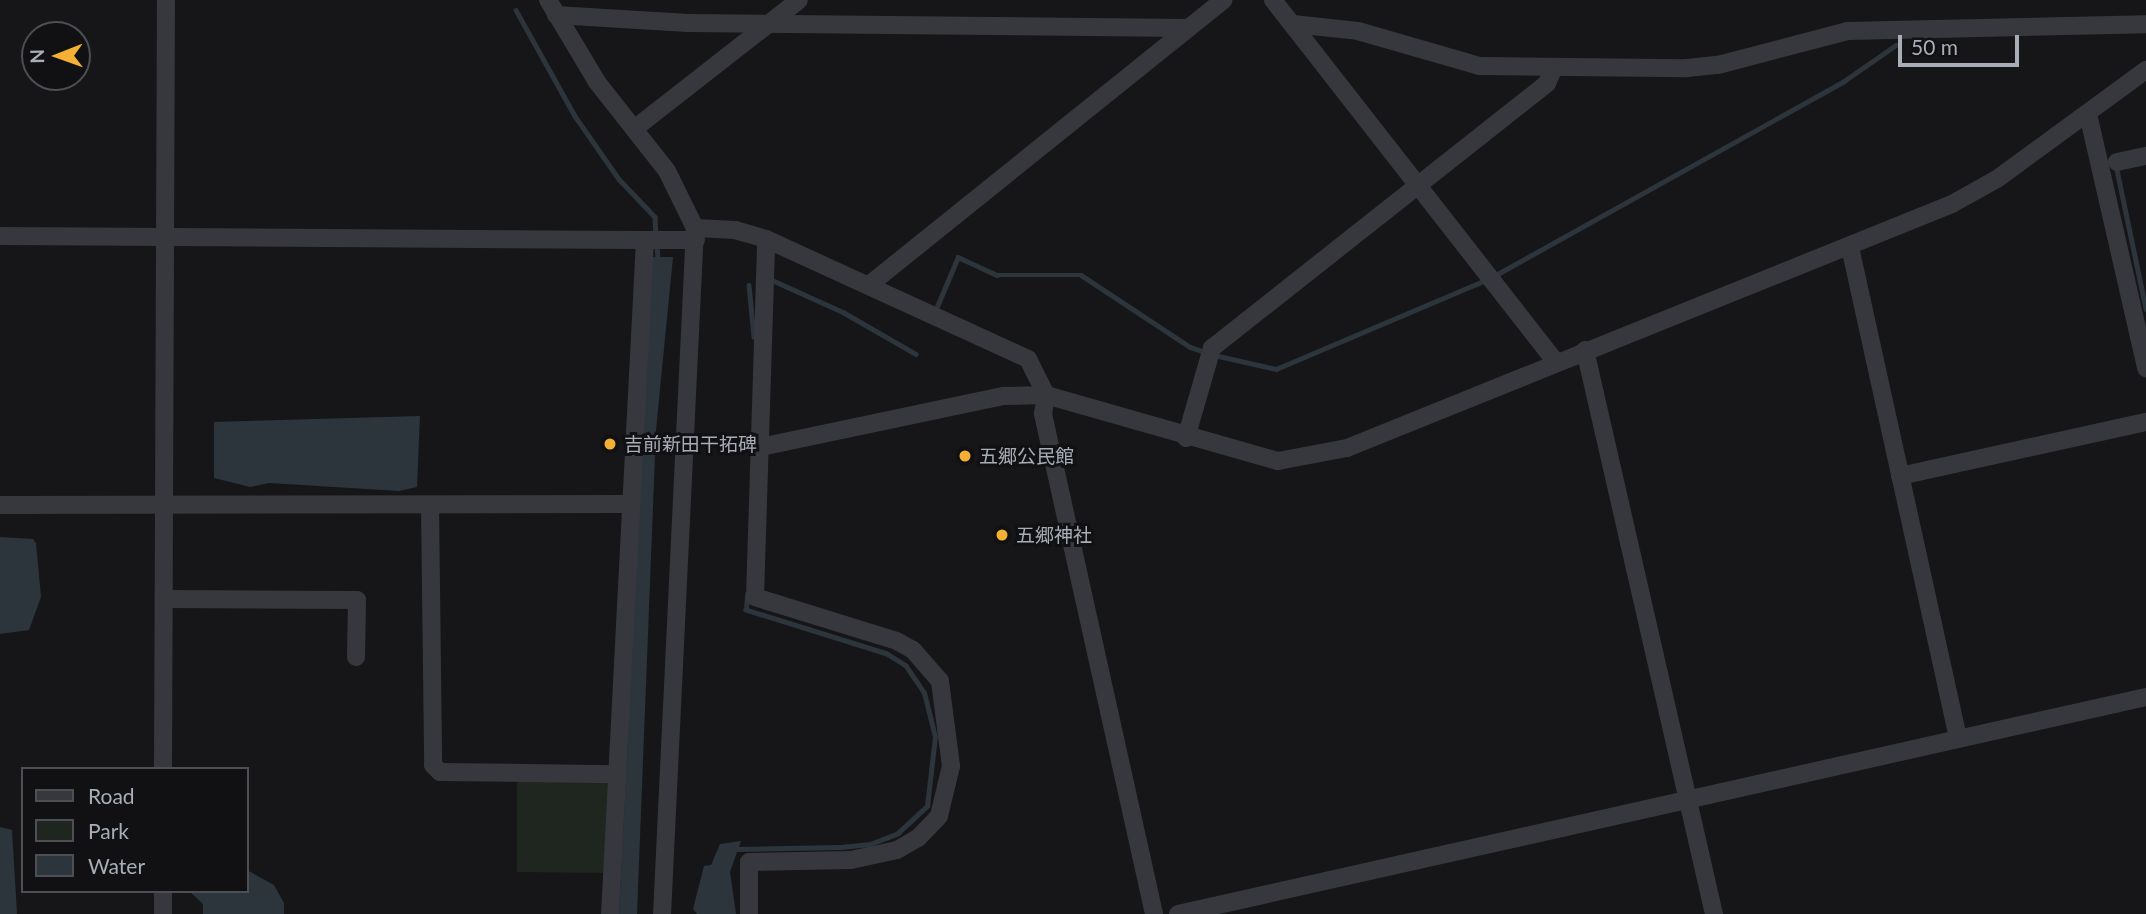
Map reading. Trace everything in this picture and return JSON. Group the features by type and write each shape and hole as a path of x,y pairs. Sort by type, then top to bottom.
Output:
{"street":[{"path":"163,767 166,0"},
{"path":"634,129 799,0"},
{"path":"869,285 1224,0"},
{"path":"1273,0 1414,185 1556,362"},
{"path":"552,8 770,23 1188,28"},
{"path":"552,8 597,82 684,198 696,234 662,914"},
{"path":"1293,24 1358,31 1479,66 1718,65 1848,31 2146,24"},
{"path":"1186,438 1210,354 1414,185 1547,83 1554,66"},
{"path":"761,447 1004,396 1046,396 1186,438 1278,461 1326,454 1850,247 1986,186 2146,70"},
{"path":"2088,114 2146,368"},
{"path":"2117,162 2146,156"},
{"path":"0,236 668,240 735,230 766,239 1028,359 1046,396 1043,414 1154,914"},
{"path":"749,914 749,862 851,860 897,850 918,838 939,816 951,766 940,681 913,650 897,641 755,597 766,239"},
{"path":"610,914 629,504 647,240"},
{"path":"1850,247 1958,738"},
{"path":"1585,350 1714,914"},
{"path":"1900,476 2146,422"},
{"path":"0,505 164,507 629,504"},
{"path":"430,505 433,765 440,772 616,774"},
{"path":"164,598 356,600 356,657"},
{"path":"1178,914 2146,697"},
{"path":"163,893 163,914"}],"green space":[{"path":"603,779 610,786 606,873 517,872 517,781"}],"water":[{"path":"652,257 673,257 656,430 637,914 619,914"},
{"path":"420,416 417,487 399,491 269,483 250,487 214,478 214,422"},
{"path":"0,537 33,539 36,543 41,597 29,630 0,634"},
{"path":"0,827 12,830 17,914 0,914"},
{"path":"741,841 730,872 736,914 697,914 693,909 704,866 711,865 720,844"},
{"path":"248,871 274,885 284,903 284,914 203,914 203,904 191,893 248,893"}],"waterway":[{"path":"516,10 575,116 619,179 655,217 656,235"},
{"path":"1494,276 1844,81 1896,45"},
{"path":"2116,165 2146,309"},
{"path":"657,244 658,257"},
{"path":"936,309 958,257 997,275 1081,275 1190,347 1205,352"},
{"path":"772,280 843,312 916,354"},
{"path":"1214,355 1276,369 1486,280"},
{"path":"749,285 754,337"},
{"path":"737,849 841,847 870,844 898,833 927,806 935,737 924,693 906,666 887,654 746,610 747,594"}],"place":[{"name":"吉前新田干拓碑","path":"610,444"},
{"name":"五郷公民館","path":"965,456"},
{"name":"五郷神社","path":"1002,535"}]}
